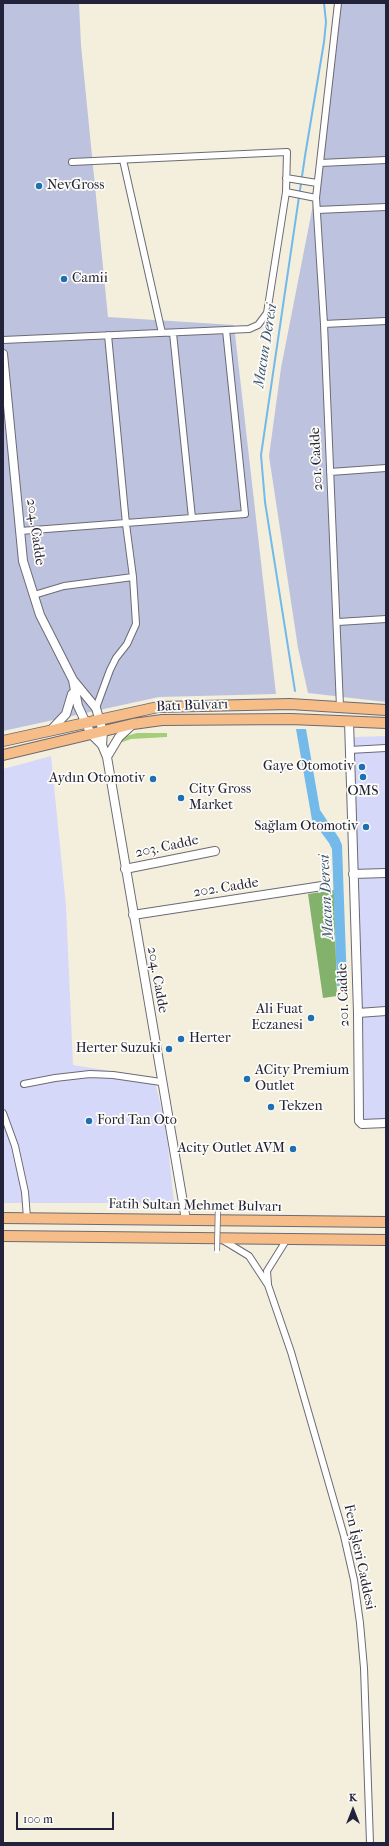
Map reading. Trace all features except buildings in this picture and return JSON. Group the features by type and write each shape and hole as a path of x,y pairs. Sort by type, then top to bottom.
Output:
{"main road":[{"name":"Batı Bulvarı","path":"3,741 143,709 176,706 265,703 386,710"},
{"name":"Batı Bulvarı","path":"3,756 134,724 162,720 291,719 386,723"},
{"name":"Fatih Sultan Mehmet Bulvarı","path":"3,1218 386,1222"},
{"path":"3,1236 386,1240"}],"street":[{"name":"201. Cadde","path":"338,3 316,198 324,324 338,622 340,707"},
{"path":"3,340 249,329 258,325 267,313 286,192 287,152 72,162"},
{"path":"123,160 162,333"},
{"path":"320,163 386,160"},
{"path":"286,178 317,183"},
{"path":"286,192 316,198"},
{"path":"317,210 386,207"},
{"path":"324,324 386,321"},
{"path":"20,531 245,514 226,330"},
{"path":"173,333 192,518"},
{"path":"96,708 110,670 134,631 136,607 126,524 108,335"},
{"name":"204. Cadde","path":"3,354 23,561 40,615 73,680 96,708 103,732 102,745"},
{"path":"330,472 386,468"},
{"path":"34,595 76,583 133,577"},
{"path":"338,622 386,619"},
{"name":"204. Cadde","path":"73,680 78,706 85,722 91,734 102,745 107,757 161,1082 186,1220"},
{"path":"51,730 66,714 72,694 75,691"},
{"name":"201. Cadde","path":"349,721 358,1013 359,1121 362,1124 386,1123"},
{"path":"107,757 119,737 134,724"},
{"path":"349,750 386,748"},
{"name":"203. Cadde","path":"125,869 215,851"},
{"path":"353,874 386,873"},
{"name":"202. Cadde","path":"133,915 322,886"},
{"path":"358,1013 386,1011"},
{"path":"24,1084 55,1078 90,1074 114,1075 161,1082"},
{"path":"3,1113 15,1146 26,1192 27,1218"},
{"path":"217,1251 218,1207"},
{"path":"220,1238 249,1256 268,1285"},
{"path":"268,1285 267,1271 287,1239"},
{"name":"Fen İşleri Caddesi","path":"268,1285 293,1359 344,1536 354,1580 364,1668 370,1843"}],"shaded area":[{"path":"3,3 79,3 81,45 108,317 234,325 276,694 159,697 3,731"},
{"path":"341,3 386,3 386,702 308,693 298,648 269,456 281,368 319,174"},
{"path":"386,736 386,1119 362,1121 353,737"},
{"path":"51,756 66,906 73,1065 154,1078 166,1127 174,1203 3,1203 3,769"}],"green space":[{"path":"137,733 167,733 167,737 131,739 120,743 123,737"},
{"path":"334,890 337,996 323,998 308,894"}],"water":[{"path":"296,729 306,729 320,810 342,845 347,985 337,986 332,849 312,820"}],"waterway":[{"name":"Macun Deresi","path":"295,691 265,502 261,455 305,156 324,42 326,22 324,3"}],"place":[{"name":"NevGross","path":"39,186"},
{"name":"Camii","path":"64,279"},
{"name":"Gaye Otomotiv","path":"362,767"},
{"name":"OMS","path":"363,777"},
{"name":"Aydın Otomotiv","path":"153,779"},
{"name":"City Gross Market","path":"181,798"},
{"name":"Sağlam Otomotiv","path":"366,827"},
{"name":"Ali Fuat Eczanesi","path":"311,1018"},
{"name":"Herter","path":"181,1039"},
{"name":"Herter Suzuki","path":"169,1049"},
{"name":"ACity Premium Outlet","path":"247,1079"},
{"name":"Tekzen","path":"271,1107"},
{"name":"Ford Tan Oto","path":"89,1121"},
{"name":"Acity Outlet AVM","path":"293,1149"}]}
